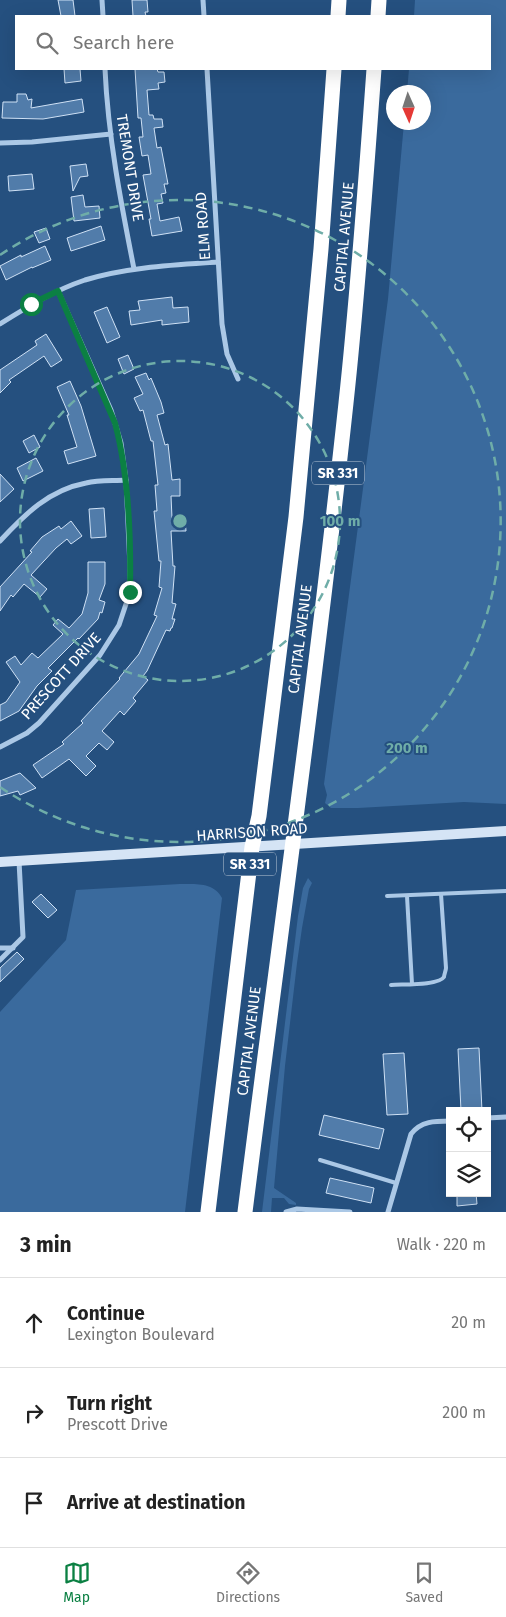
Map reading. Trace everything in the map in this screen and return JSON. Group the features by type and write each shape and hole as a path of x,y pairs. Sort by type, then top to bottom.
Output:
{"highway":[{"path":"338,15 339,0"},
{"path":"378,15 379,0"},
{"name":"CAPITAL AVENUE","path":"208,1212 252,847 260,816 296,517 321,249 334,70"},
{"name":"CAPITAL AVENUE","path":"245,1212 293,844 346,402 363,222 374,70"}],"street":[{"path":"102,0 103,15"},
{"path":"203,0 204,15"},
{"name":"TREMONT DRIVE","path":"105,70 115,166 134,270"},
{"name":"ELM ROAD","path":"207,70 222,324 227,354 238,379"},
{"path":"0,143 32,142 111,134"},
{"path":"0,324 31,304 84,280 134,270 218,262"},
{"name":"PRESCOTT DRIVE","path":"0,747 27,733 40,722 100,655 119,625 130,592 126,480 121,443 111,410 58,291"},
{"path":"0,541 26,514 53,494 88,482 126,480"},
{"name":"HARRISON ROAD","path":"0,862 506,831"},
{"path":"0,960 23,937 19,861"},
{"path":"0,948 13,948"},
{"path":"491,1118 506,1117"},
{"path":"388,1212 411,1134 415,1128 427,1123 446,1121"},
{"path":"286,1212 297,1209 350,1212"}],"lane":[{"path":"387,896 506,891"},
{"path":"391,985 434,982 439,981 444,976 446,968 441,894"},
{"path":"407,896 412,984"},
{"path":"320,1160 396,1183"}],"shaded area":[{"path":"415,0 506,0 506,804 464,802 331,808 325,803 327,795 324,784 388,299 403,130 431,130 431,85 408,85 409,70 491,70 491,15 414,15"},
{"path":"308,878 312,883 309,889 297,963 274,1188 296,1203 296,1205 289,1204 284,1198 272,1198 271,1212 262,1212 298,916 303,888"},
{"path":"180,884 204,885 214,889 222,898 185,1212 0,1212 0,1012 66,940 76,890"}],"building":[{"path":"58,0 73,0 75,15 61,15"},
{"path":"132,0 147,0 148,12 145,12 146,15 133,15"},
{"path":"64,70 80,70 81,81 65,83"},
{"path":"135,70 157,70 158,72 164,72 165,82 158,83 159,89 147,90 149,115 153,115 154,119 162,119 163,127 154,128 157,148 161,147 168,184 164,184 166,193 161,194 163,203 157,204 160,221 179,217 182,231 152,236 143,175 151,174 148,155 142,156 139,137 143,137 141,118 138,118"},
{"path":"17,94 26,94 28,100 32,99 31,108 82,99 84,112 43,119 2,118 3,102 17,102"},
{"path":"86,164 88,176 80,177 73,191 70,166"},
{"path":"32,174 34,189 9,191 8,176"},
{"path":"83,195 85,207 99,206 100,218 74,221 71,197"},
{"path":"101,226 105,240 71,251 67,238"},
{"path":"46,228 50,239 39,243 34,232"},
{"path":"45,246 51,260 6,280 0,266 21,255 21,257"},
{"path":"172,297 173,308 188,307 189,322 162,325 162,320 131,325 129,311 140,310 138,301"},
{"path":"107,307 120,337 107,343 94,312"},
{"path":"46,334 62,360 51,367 44,356 9,380 11,382 0,393 0,370 37,345 35,341"},
{"path":"128,355 134,369 124,374 118,359"},
{"path":"146,373 149,380 151,378 164,413 157,415 165,445 168,444 172,480 180,479 180,496 171,496 172,518 185,518 186,531 171,531 173,566 175,566 172,603 176,604 172,619 175,619 170,631 166,630 143,676 148,680 133,698 136,701 124,715 120,711 102,731 114,742 107,750 99,743 86,756 96,766 86,776 69,759 42,778 33,765 64,744 62,742 83,723 81,721 120,679 139,654 157,616 154,615 162,588 159,587 161,561 159,561 154,511 157,511 155,485 158,485 153,441 151,441 143,410 140,411 134,398 143,394 135,377"},
{"path":"70,381 81,406 96,456 68,464 64,451 77,447 67,415 69,415 57,387"},
{"path":"34,435 40,447 29,453 23,441"},
{"path":"36,458 43,471 23,481 17,468"},
{"path":"0,474 14,489 0,502"},
{"path":"104,508 106,537 91,538 89,509"},
{"path":"71,521 82,536 71,544 67,539 31,575 47,589 40,597 24,584 13,597 11,595 0,611 0,587 32,552 30,551 42,537 59,526 61,529"},
{"path":"88,562 105,562 105,584 99,600 105,602 102,613 100,612 98,619 48,668 52,671 37,686 19,711 0,721 0,705 6,702 20,682 6,662 15,656 21,665 32,653 38,658 63,634 53,625 58,619 69,628 82,614 88,593"},
{"path":"20,773 36,788 20,795 18,791 0,796 0,781"},
{"path":"41,894 57,910 48,918 32,902"},
{"path":"17,952 24,959 0,982 0,968"},
{"path":"479,1048 482,1107 461,1107 458,1049"},
{"path":"404,1053 408,1114 387,1115 383,1054"},
{"path":"324,1115 384,1129 379,1149 319,1135"},
{"path":"330,1178 374,1188 371,1203 326,1193"},
{"path":"457,1197 476,1197 477,1204 457,1206"}],"route":[{"path":"31,304 58,291 111,410 121,443 126,480 130,592"}]}
